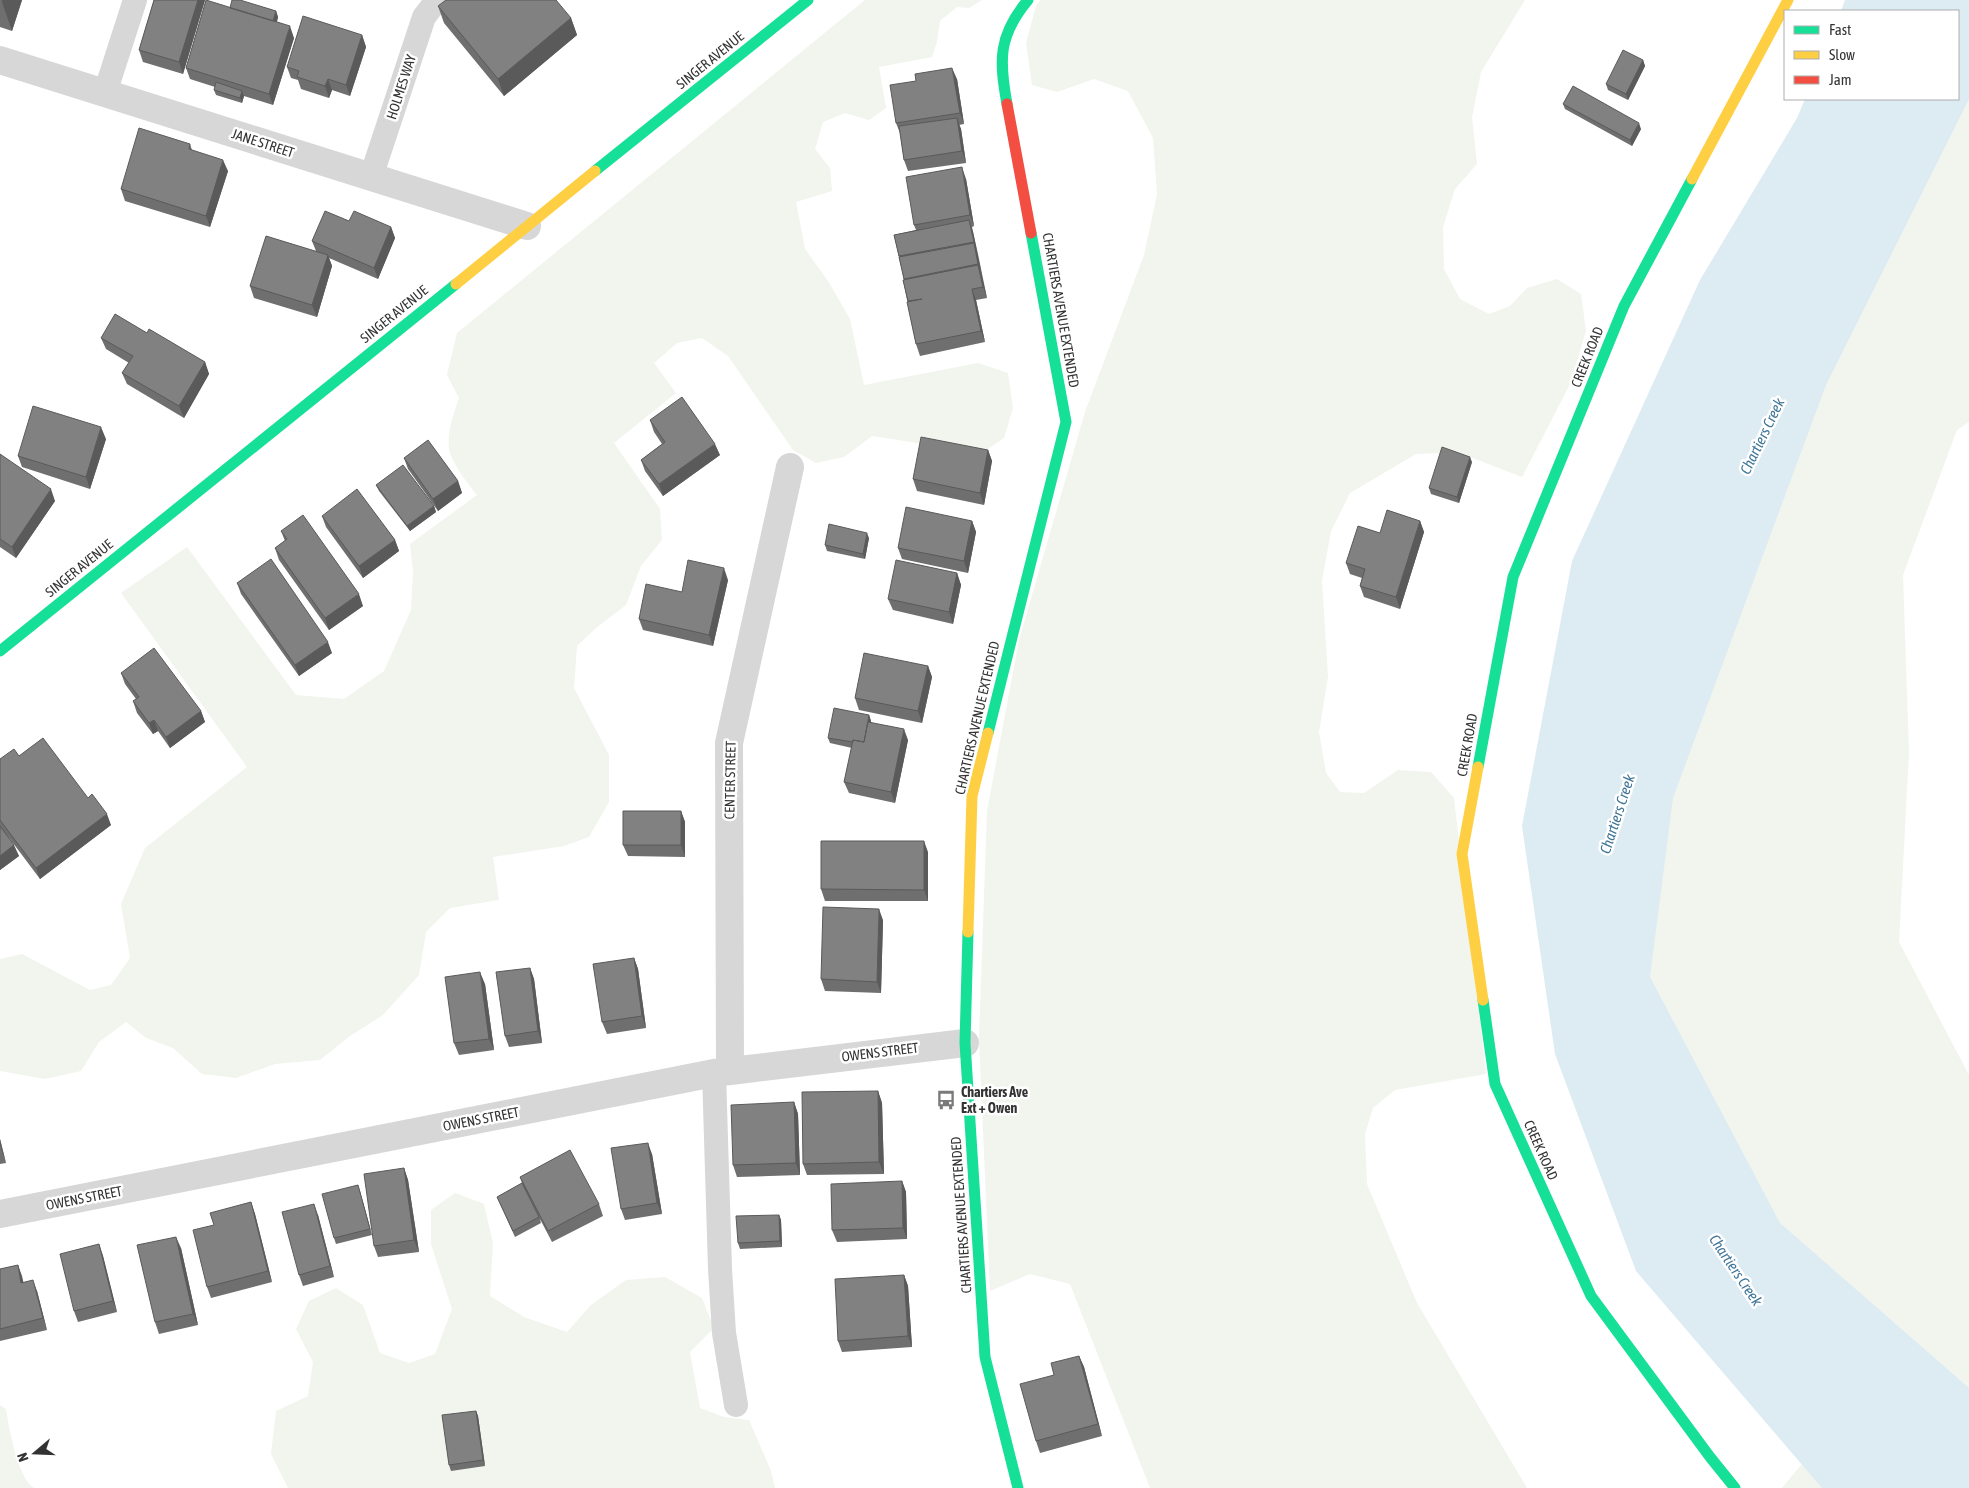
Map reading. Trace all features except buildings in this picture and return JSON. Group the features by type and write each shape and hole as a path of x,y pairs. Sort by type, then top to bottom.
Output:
{"street":[{"name":"SINGER AVENUE","path":"0,651 808,0"},
{"name":"CHARTIERS AVENUE EXTENDED","path":"1018,1488 985,1356 965,1043 972,796 1066,422 1002,74 1003,42 1017,13 1028,0"},
{"name":"CREEK ROAD","path":"1735,1488 1591,1296 1495,1084 1462,854 1513,576 1624,306 1788,0"},
{"name":"JANE STREET","path":"0,60 527,226"},
{"name":"CENTER STREET","path":"722,1072 729,743 790,467"},
{"name":"OWENS STREET","path":"0,1214 722,1072 965,1043"}],"lane":[{"path":"105,93 135,0"},
{"name":"HOLMES WAY","path":"371,178 424,17 437,0"},
{"path":"722,1072 720,1269 724,1333 736,1405"}],"shaded area":[{"path":"865,0 982,0 969,8 957,7 940,21 937,42 932,57 879,67 886,108 869,120 845,113 823,122 815,149 830,168 832,191 796,202 805,249 828,281 850,319 864,385 978,363 1008,373 1013,408 1004,438 982,453 872,436 844,457 816,463 793,450 728,356 702,338 677,343 654,363 676,393 614,443 660,509 662,540 641,566 626,605 596,628 577,646 574,688 609,755 609,802 589,837 564,846 493,857 499,900 450,908 426,932 419,975 383,1015 350,1036 320,1060 275,1064 236,1078 202,1074 173,1048 146,1038 126,1022 99,1042 81,1071 45,1079 0,1071 0,959 22,954 90,990 111,985 130,958 121,904 145,848 247,767 121,593 187,547 296,695 344,699 384,671 411,610 413,571 410,544 477,495 456,466 449,448 450,429 459,398 447,375 457,333"},
{"path":"1041,0 1525,0 1481,72 1472,117 1477,164 1455,189 1443,227 1444,269 1460,299 1489,314 1510,306 1527,288 1557,279 1581,294 1586,331 1570,384 1522,477 1457,452 1416,454 1350,493 1331,531 1322,581 1328,677 1319,732 1326,773 1340,792 1364,793 1398,770 1431,772 1454,798 1486,1074 1395,1090 1373,1108 1365,1134 1367,1184 1417,1303 1527,1488 1150,1488 1070,1284 1030,1274 990,1291 979,1038 987,811 1019,640 1085,412 1144,255 1157,194 1153,138 1128,91 1094,79 1057,92 1032,85 1026,43 1036,6"},
{"path":"1969,0 1969,422 1957,430 1903,575 1909,753 1899,942 1969,1075 1969,1488 1782,1488 1853,1402 1628,1062 1724,376 1959,100 1959,10"},
{"path":"455,1193 484,1204 493,1243 490,1296 524,1317 567,1332 591,1305 626,1280 665,1277 702,1298 714,1328 690,1352 700,1408 724,1417 749,1420 771,1471 775,1488 288,1488 271,1454 276,1411 308,1396 313,1362 296,1329 309,1301 336,1288 363,1305 380,1353 409,1363 435,1354 452,1309 431,1244 431,1210"},
{"path":"0,1405 6,1409 12,1440 23,1475 34,1488 0,1488"}],"water":[{"name":"Chartiers Creek","path":"1845,0 1969,0 1969,99 1826,385 1673,798 1650,977 1780,1223 1969,1388 1969,1488 1822,1488 1636,1271 1555,1054 1522,826 1572,561 1700,280 1797,118 1805,100 1959,100 1959,10 1841,10"}],"traffic: fast":[{"path":"595,171 808,0"},
{"path":"1007,104 1002,61 1003,49 1011,25 1028,0"},
{"path":"1478,767 1513,577 1624,306 1692,179"},
{"path":"988,733 1066,422 1031,233"},
{"path":"0,651 456,284"},
{"path":"968,932 965,1043 985,1357 1018,1488"},
{"path":"1483,1000 1495,1084 1591,1296 1735,1488"}],"traffic: slow":[{"path":"1692,179 1788,0"},
{"path":"456,284 595,171"},
{"path":"968,932 972,796 988,733"},
{"path":"1478,767 1462,854 1483,1000"}],"traffic: jam":[{"path":"1007,104 1031,233"}],"place":[{"name":"Chartiers Ave Ext + Owen","path":"946,1100"}]}
